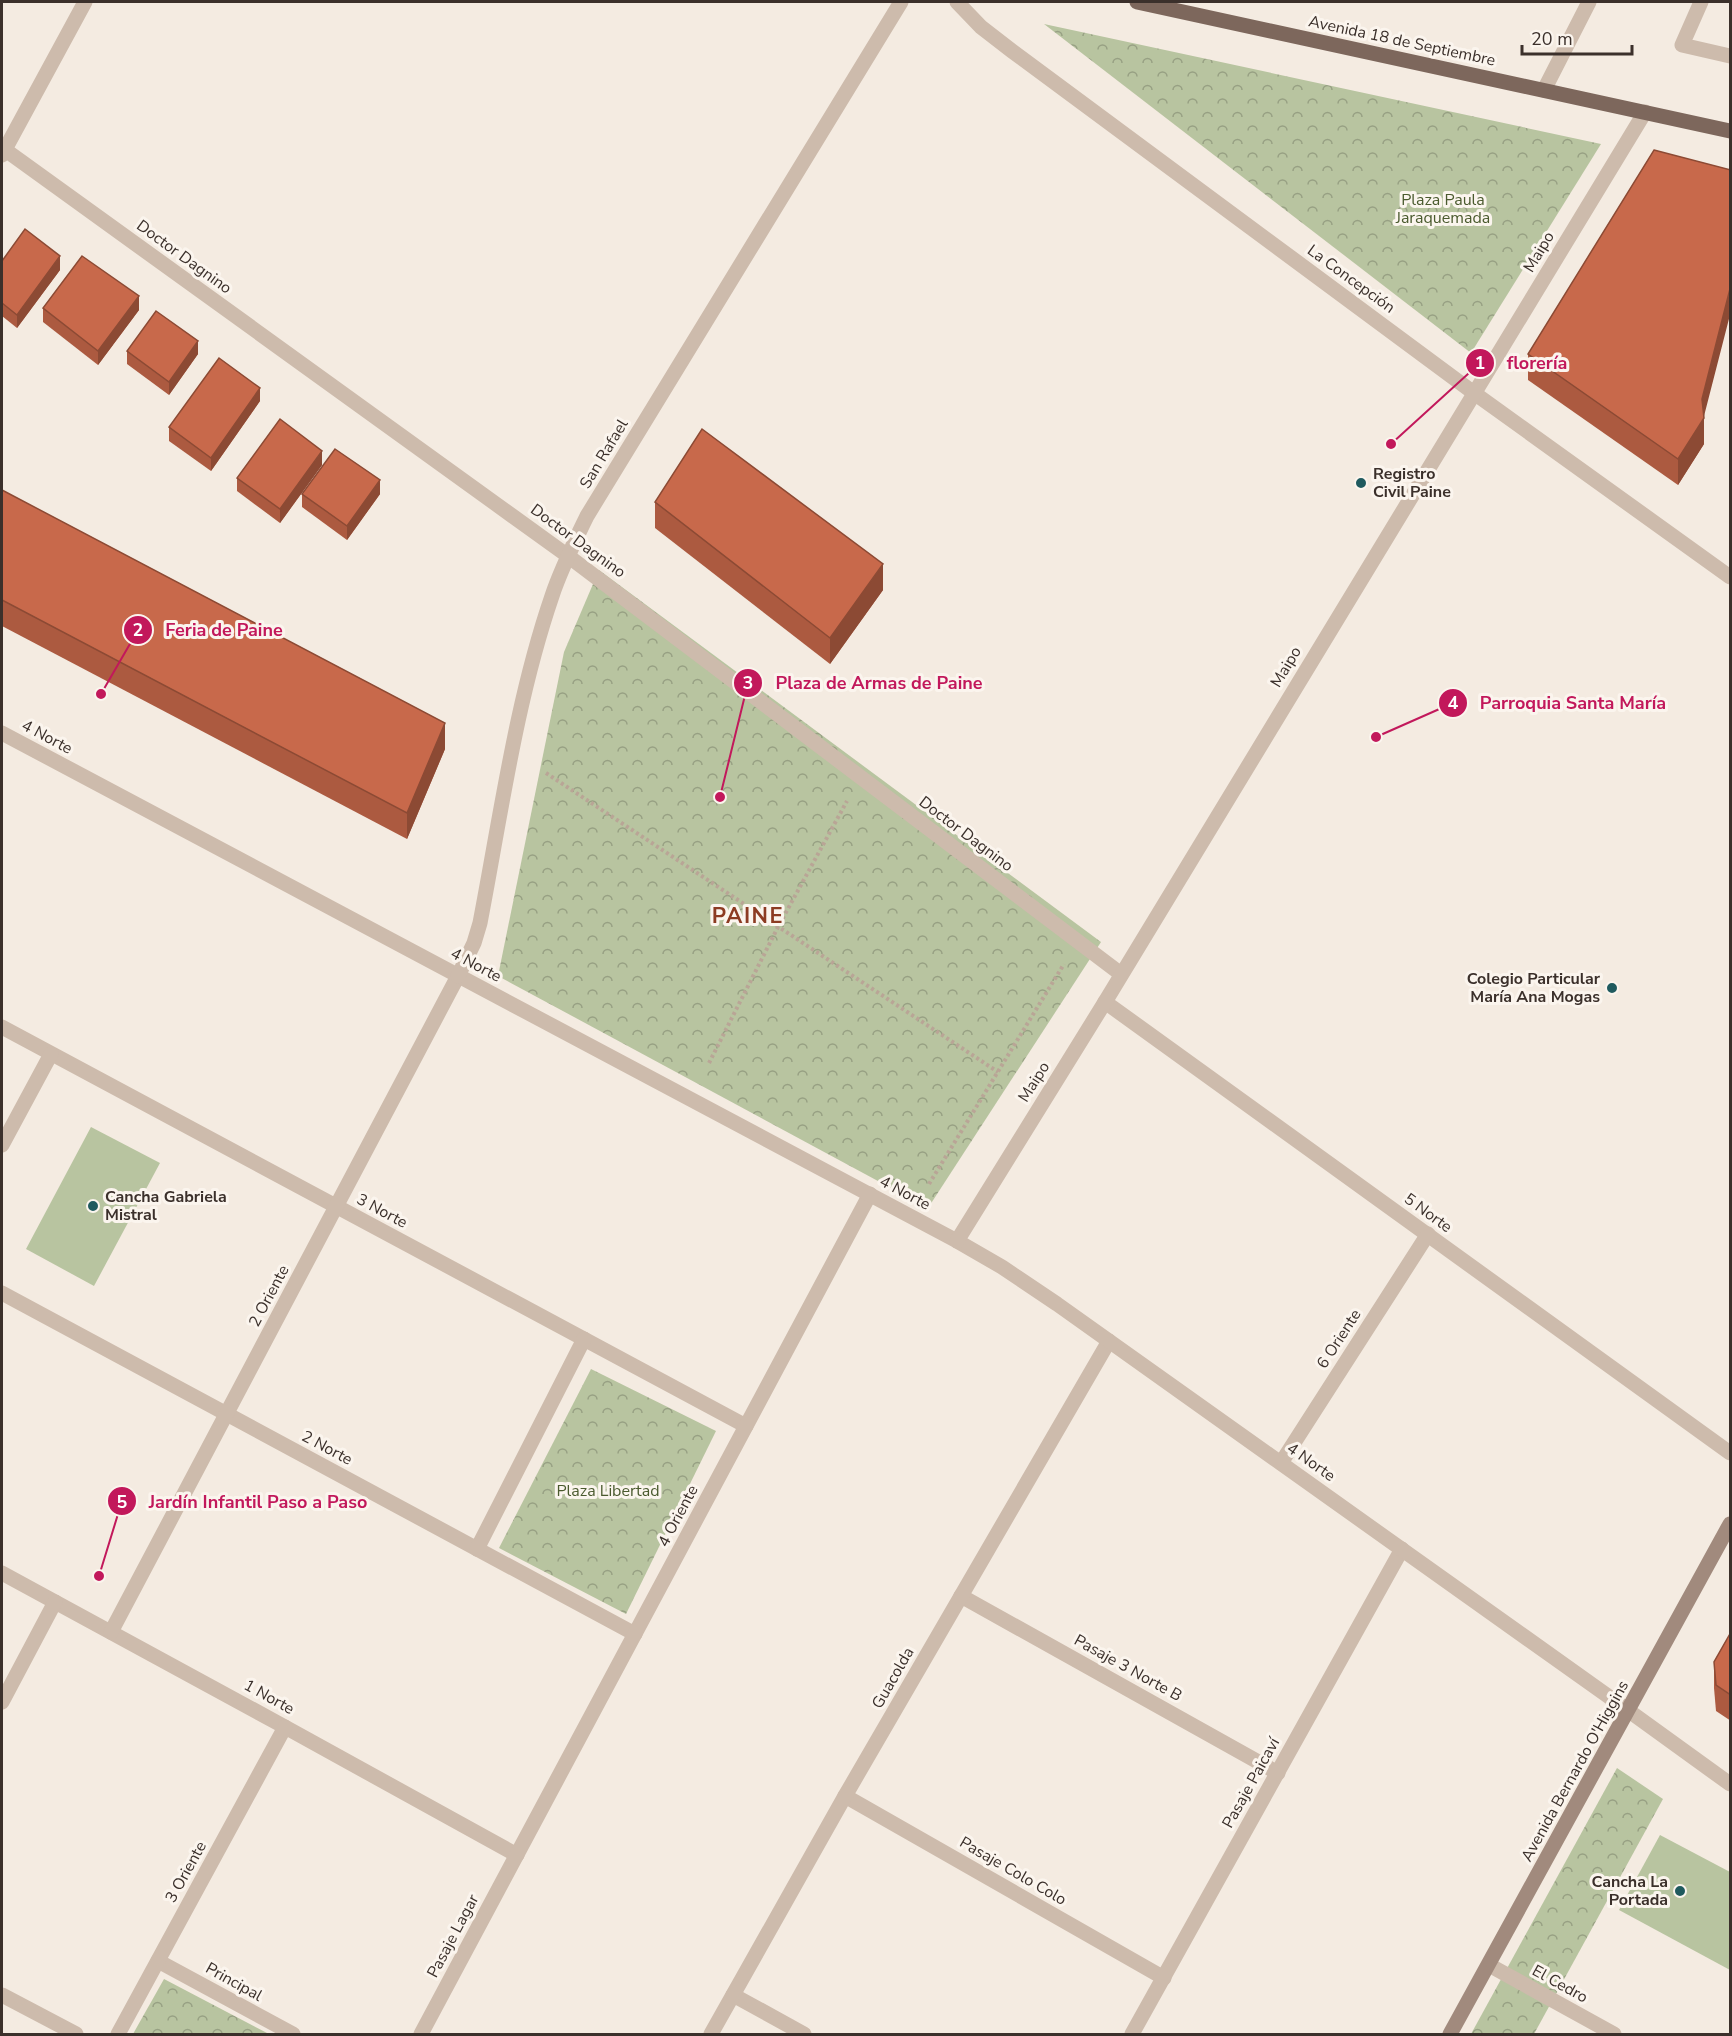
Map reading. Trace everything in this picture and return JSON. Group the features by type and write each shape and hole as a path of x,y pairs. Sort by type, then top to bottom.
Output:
{"main road":[{"name":"Avenida 18 de Septiembre","path":"1137,2 1645,112 1727,126"},
{"name":"Avenida Bernardo O'Higgins","path":"1450,2034 1731,1524"}],"street":[{"path":"3,152 85,2"},
{"name":"San Rafael","path":"458,976 474,943 480,923 526,686 552,596 568,556 587,516 901,2"},
{"name":"La Concepción","path":"957,2 981,27 1012,51 1474,393 1731,577"},
{"path":"1544,90 1589,2"},
{"path":"1701,2 1682,45 1731,56"},
{"name":"Maipo","path":"957,1241 1105,1002 1645,112"},
{"name":"Doctor Dagnino","path":"3,152 568,556 1122,974"},
{"name":"4 Norte","path":"2,733 870,1194 1011,1273 1281,1462 1731,1784"},
{"name":"2 Oriente","path":"111,1632 458,976"},
{"name":"5 Norte","path":"1105,1002 1731,1453"},
{"name":"3 Norte","path":"2,1027 746,1426"},
{"path":"2,1145 51,1053"},
{"name":"4 Oriente","path":"517,1855 870,1194"},
{"name":"6 Oriente","path":"1281,1462 1428,1234"},
{"name":"2 Norte","path":"2,1293 635,1634"},
{"path":"477,1549 584,1339"},
{"name":"Guacolda","path":"711,2034 845,1796 1109,1341"},
{"name":"Pasaje Paicaví","path":"1132,2034 1402,1549"},
{"name":"1 Norte","path":"2,1574 517,1855"},
{"name":"Pasaje 3 Norte B","path":"961,1596 1278,1773"},
{"path":"2,1702 55,1602"},
{"name":"3 Oriente","path":"118,2034 285,1727"},
{"name":"Pasaje Colo Colo","path":"845,1796 1164,1978"},
{"name":"Pasaje Lagar","path":"421,2034 517,1855"},
{"name":"Principal","path":"158,1961 293,2034"},
{"name":"El Cedro","path":"1489,1965 1614,2034"},
{"path":"2,1995 76,2034"},
{"path":"733,1995 804,2034"}],"path":[{"path":"546,773 998,1072"},
{"path":"709,1063 778,927 860,776"},
{"path":"929,1184 1078,940"}],"green space":[{"name":"Plaza Paula Jaraquemada","path":"1044,24 1601,144 1471,353"},
{"path":"599,570 1101,942 928,1208 498,976 564,652"},
{"name":"Cancha Gabriela Mistral","path":"91,1127 160,1163 94,1286 26,1249"},
{"name":"Plaza Libertad","path":"591,1369 716,1431 626,1614 499,1548"},
{"path":"1617,1768 1663,1799 1534,2034 1471,2034"},
{"name":"Cancha La Portada","path":"1660,1835 1730,1872 1730,1970 1619,1910"},
{"path":"164,1979 269,2034 133,2034"}],"building":[{"path":"1654,150 1731,170 1731,285 1702,399 1704,418 1678,459 1528,354"},
{"path":"25,229 60,256 17,315 2,303 2,261"},
{"path":"82,256 139,296 98,351 43,308"},
{"path":"156,311 198,341 169,382 127,351"},
{"path":"219,358 260,388 211,458 169,427"},
{"path":"280,419 322,451 280,509 237,478"},
{"path":"702,429 883,564 830,638 655,502"},
{"path":"335,449 380,480 347,526 302,494"},
{"path":"2,490 445,723 407,813 2,600"},
{"path":"1731,1632 1731,1695 1716,1685 1714,1662"}],"place":[{"name":"florería","path":"1391,444"},
{"name":"Registro Civil Paine","path":"1361,483"},
{"name":"Feria de Paine","path":"101,694"},
{"name":"Parroquia Santa María","path":"1376,737"},
{"name":"Plaza de Armas de Paine","path":"720,797"},
{"name":"Colegio Particular María Ana Mogas","path":"1612,988"},
{"name":"Cancha Gabriela Mistral","path":"93,1206"},
{"name":"Jardín Infantil Paso a Paso","path":"99,1576"},
{"name":"Cancha La Portada","path":"1680,1891"}],"district":[{"name":"PAINE","path":"748,916"}]}
